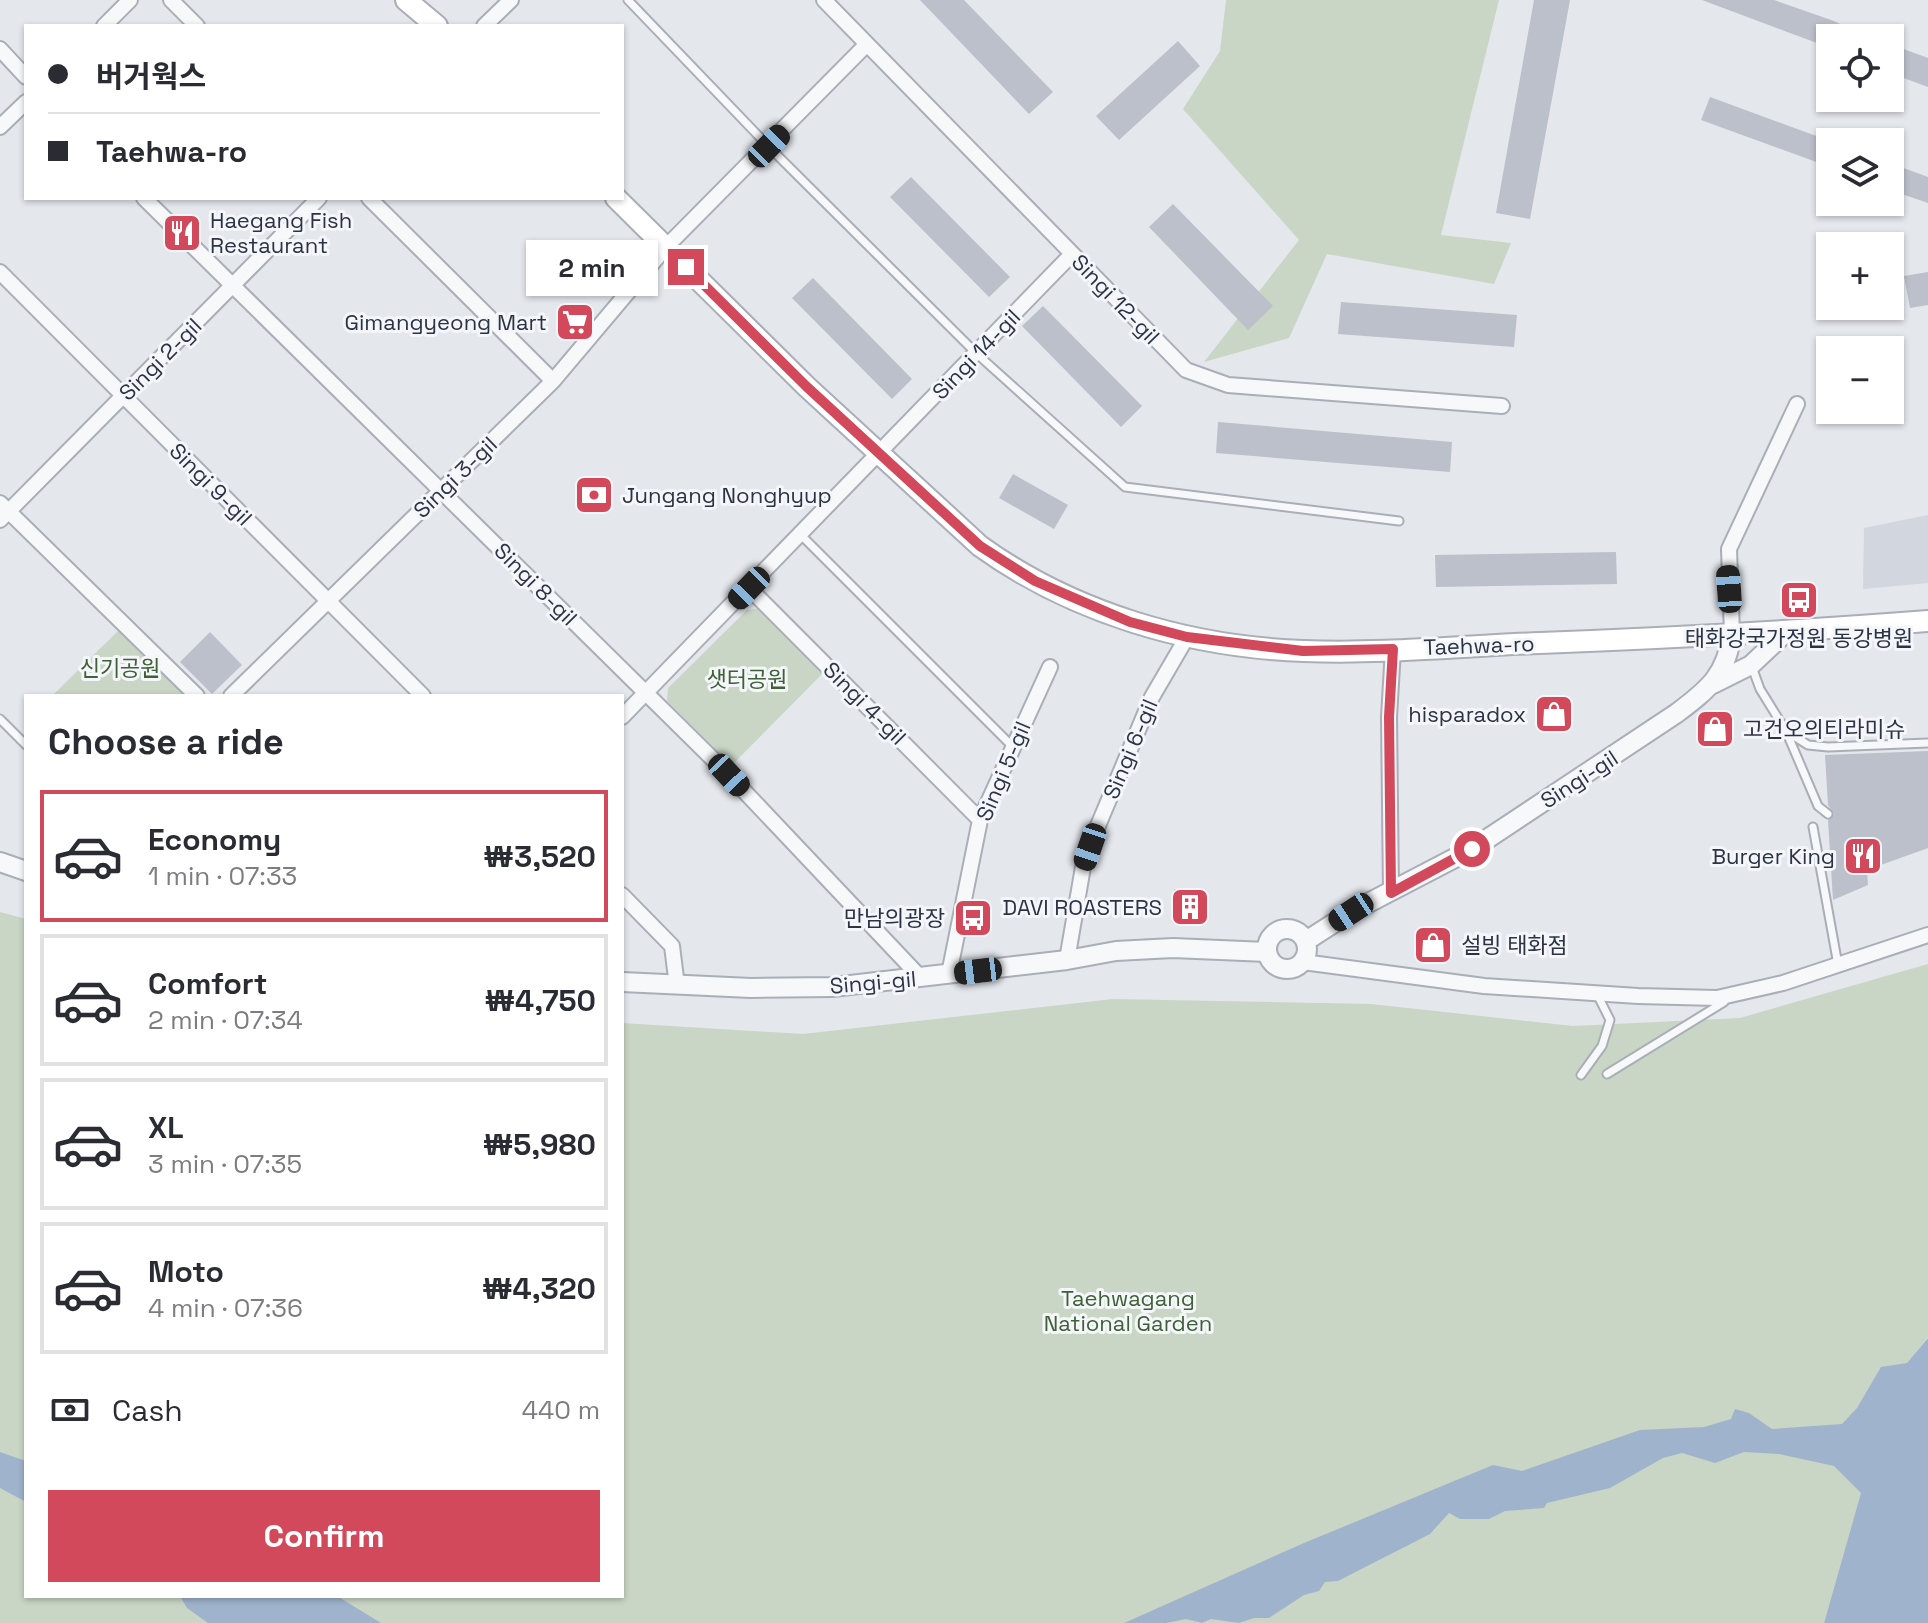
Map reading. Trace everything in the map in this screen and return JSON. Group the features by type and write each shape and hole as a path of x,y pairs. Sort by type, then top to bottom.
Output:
{"main road":[{"path":"406,0 435,24"},
{"name":"Taehwa-ro","path":"618,200 879,453 980,546 1009,567 1060,594 1130,622 1187,637 1303,651 1786,632 1928,621"}],"street":[{"path":"106,24 130,0"},
{"path":"171,0 195,24"},
{"path":"486,24 511,0"},
{"name":"Singi 12-gil","path":"824,0 1186,370 1228,385 1502,406"},
{"name":"Singi 3-gil","path":"233,694 553,381 666,247 867,44"},
{"path":"0,49 24,75"},
{"path":"0,127 24,104"},
{"name":"Singi 8-gil","path":"146,200 646,693 921,978"},
{"name":"Singi 2-gil","path":"3,511 123,396 317,200"},
{"path":"371,200 553,381"},
{"name":"Singi 14-gil","path":"879,453 1072,254"},
{"name":"Singi 9-gil","path":"0,272 421,694"},
{"path":"1732,634 1729,549 1797,404"},
{"path":"624,715 879,453"},
{"path":"3,511 195,694"},
{"name":"Singi 4-gil","path":"749,588 980,820"},
{"path":"1713,684 1751,665 1786,632"},
{"name":"Singi-gil","path":"1306,941 1351,912 1484,841 1658,726 1713,684 1725,662 1732,634"},
{"name":"Singi 6-gil","path":"1067,960 1083,867 1097,828 1152,697 1187,637"},
{"path":"1391,893 1389,717 1393,649"},
{"name":"Singi 5-gil","path":"949,974 980,820 1050,667"},
{"path":"0,862 24,870"},
{"path":"624,897 672,946 677,986"},
{"path":"1281,929 1295,929 1306,941 1308,948 1303,962 1297,967 1282,969 1270,960 1267,952 1269,938 1281,929"},
{"path":"1303,962 1484,986 1597,994 1731,997 1928,935"},
{"name":"Singi-gil","path":"624,982 677,986 833,987 1067,960 1116,951 1173,948 1267,952"}],"lane":[{"path":"628,0 977,354 1125,487 1399,521"},
{"path":"801,535 1012,746"},
{"path":"1751,665 1760,689 1786,731 1818,806 1828,814"},
{"path":"0,719 24,743"},
{"path":"1786,731 1808,745 1828,747 1928,743"},
{"path":"1813,827 1838,965"},
{"path":"1581,1075 1602,1046 1610,1020 1597,994"},
{"path":"1607,1074 1731,997"}],"shaded area":[{"path":"1928,515 1928,583 1863,589 1864,528"}],"green space":[{"path":"1226,0 1499,0 1441,235 1511,243 1494,284 1327,254 1289,338 1204,362 1299,240 1183,109 1220,51"},
{"name":"샛터공원","path":"762,608 825,671 732,765 667,701 668,688 747,610"},
{"name":"신기공원","path":"120,629 184,694 54,694"},
{"name":"Taehwagang National Garden","path":"0,912 24,918 24,1598 624,1598 624,1023 803,1034 1113,999 1371,1004 1573,1026 1740,1018 1928,964 1928,1337 1907,1364 1865,1481 1824,1623 0,1623"}],"water":[{"path":"1928,1338 1928,1623 1824,1623 1861,1493 1834,1466 1779,1454 1744,1452 1715,1463 1682,1453 1663,1458 1610,1488 1547,1503 1544,1508 1505,1511 1489,1519 1460,1519 1449,1513 1430,1534 1338,1581 1325,1582 1319,1591 1304,1595 1269,1618 1254,1618 1239,1623 1211,1619 1202,1623 1186,1619 1166,1623 1124,1623 1304,1543 1493,1465 1522,1471 1640,1430 1704,1427 1731,1419 1735,1409 1749,1413 1772,1429 1842,1424 1857,1408 1881,1367 1907,1363"},
{"path":"0,1452 24,1460 24,1501 0,1488"},
{"path":"181,1598 340,1598 381,1623 208,1623 187,1608"}],"building":[{"path":"920,0 964,0 1053,92 1029,114"},
{"path":"1534,0 1570,0 1530,219 1496,213"},
{"path":"1702,0 1774,0 1840,24 1816,24 1816,43"},
{"path":"1178,41 1200,66 1119,140 1096,116"},
{"path":"1904,49 1928,58 1928,87 1904,78"},
{"path":"1710,97 1816,136 1816,162 1701,120"},
{"path":"1904,168 1928,177 1928,203 1904,195"},
{"path":"911,177 1010,277 989,297 890,197"},
{"path":"1173,204 1273,306 1248,330 1149,227"},
{"path":"1928,272 1928,305 1910,308 1904,276"},
{"path":"813,278 912,379 892,399 792,298"},
{"path":"1341,302 1517,315 1514,347 1338,334"},
{"path":"1043,306 1142,406 1121,427 1022,326"},
{"path":"1218,422 1452,442 1450,472 1216,453"},
{"path":"1013,474 1068,505 1054,529 999,498"},
{"path":"1616,552 1617,584 1436,587 1435,555"},
{"path":"210,632 242,665 212,694 180,662"},
{"path":"1928,751 1928,848 1867,870 1868,885 1833,900 1828,820 1834,814 1828,805 1825,755"},
{"name":"DAVI ROASTERS","path":"1174,889 1189,893 1190,914 1175,915"}],"place":[{"name":"Haegang Fish Restaurant","path":"182,233"},
{"name":"Gimangyeong Mart","path":"575,322"},
{"name":"Jungang Nonghyup","path":"594,495"},
{"name":"태화강국가정원 동강병원","path":"1799,600"},
{"name":"hisparadox","path":"1554,714"},
{"name":"고건오의티라미슈","path":"1715,729"},
{"name":"Burger King","path":"1863,856"},
{"name":"DAVI ROASTERS","path":"1190,907"},
{"name":"만남의광장","path":"973,918"},
{"name":"설빙 태화점","path":"1433,945"}],"route":[{"path":"686,267 807,387 980,546 1009,567 1060,594 1130,622 1187,637 1303,651 1393,649 1389,717 1391,893 1472,849"}]}
